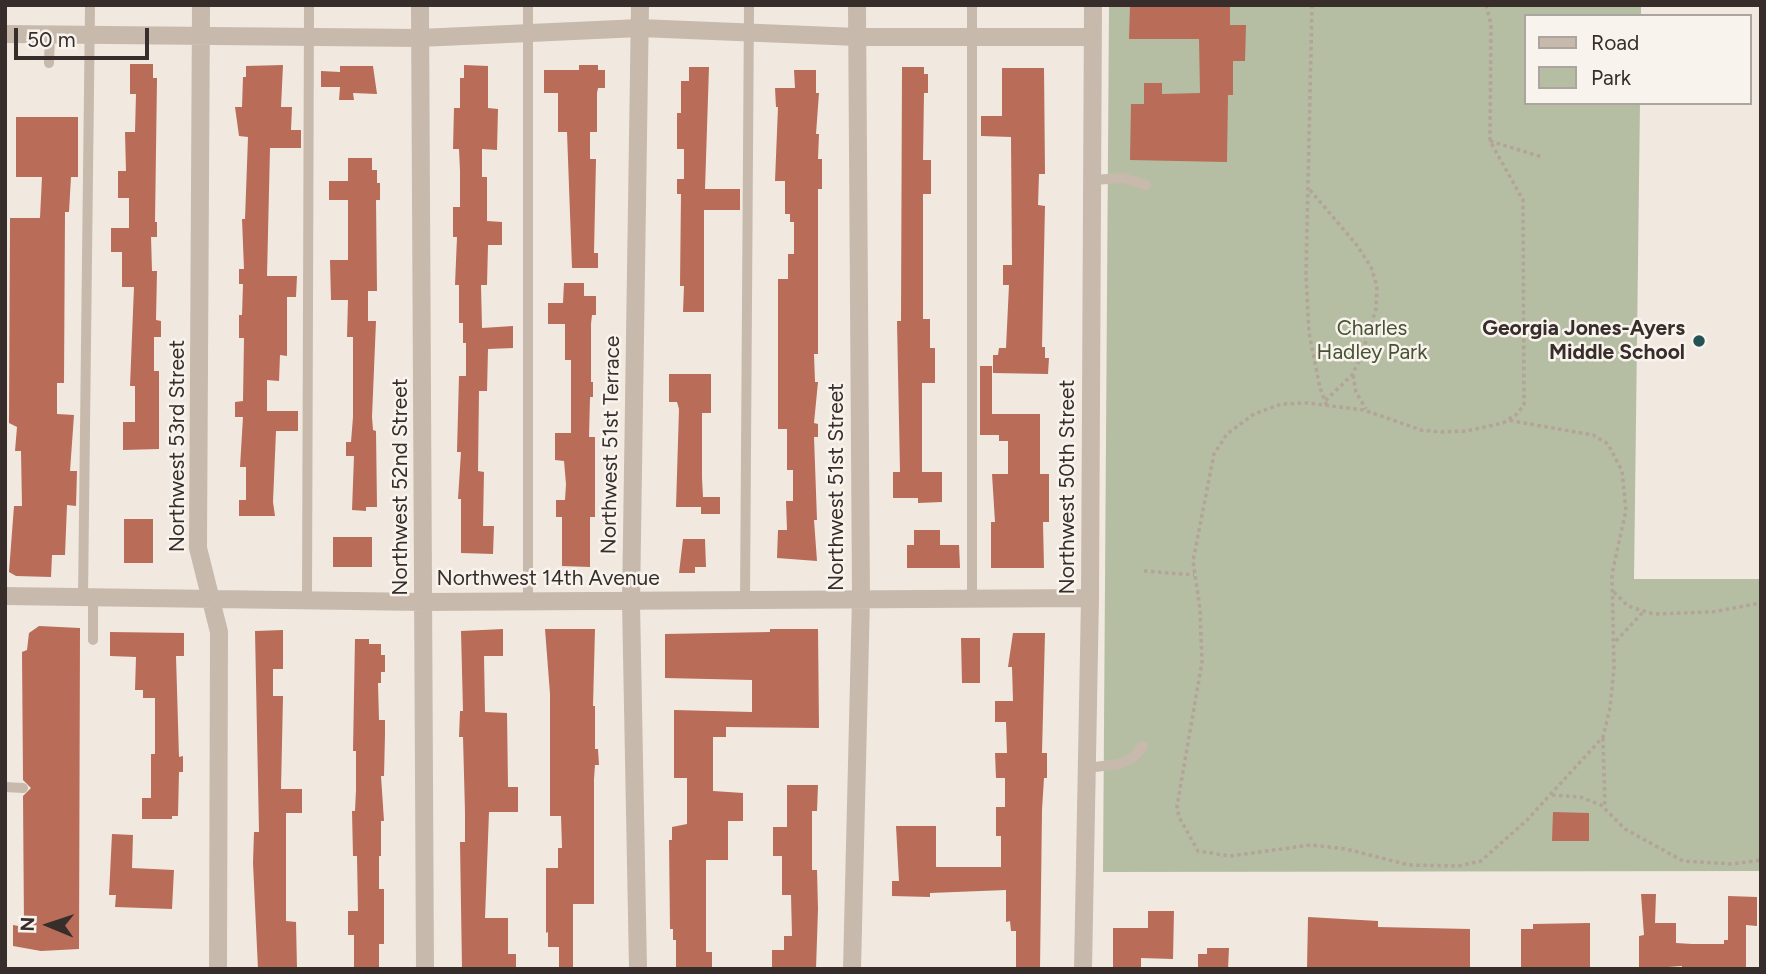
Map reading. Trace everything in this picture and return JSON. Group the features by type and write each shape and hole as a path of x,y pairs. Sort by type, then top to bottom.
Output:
{"street":[{"name":"Northwest 53rd Street","path":"201,5 198,548 208,598 219,632 218,969"},
{"name":"Northwest 52nd Street","path":"420,5 425,969"},
{"name":"Northwest 51st Terrace","path":"638,969 631,602 640,5"},
{"name":"Northwest 51st Street","path":"852,969 861,598 857,5"},
{"name":"Northwest 50th Street","path":"1083,969 1090,598 1093,5"},
{"path":"5,34 420,38 640,28 857,37 1093,37"},
{"name":"Northwest 14th Avenue","path":"5,596 424,602 1090,598"}],"lane":[{"path":"90,5 88,597 93,640"},
{"path":"307,600 309,5"},
{"path":"528,5 528,602"},
{"path":"746,600 749,5"},
{"path":"972,5 972,598"},
{"path":"49,63 50,34"},
{"path":"1093,180 1123,178 1146,185"},
{"path":"1087,768 1119,764 1133,758 1143,746"},
{"path":"5,787 23,788"}],"path":[{"path":"1312,5 1306,274 1309,333 1326,404"},
{"path":"1486,5 1491,24 1490,141 1523,200 1524,405 1517,415 1507,421 1466,431 1441,432 1421,430 1368,411 1326,404 1281,404 1254,414 1227,434 1214,454 1193,561 1200,609 1202,662 1177,806 1179,817 1198,851 1230,856 1311,845 1346,849 1409,865 1458,866 1481,861 1502,845 1603,737"},
{"path":"1490,141 1542,158"},
{"path":"1309,189 1356,244 1371,267 1377,286 1376,309 1371,330 1353,373 1326,404"},
{"path":"1353,373 1356,392 1368,411"},
{"path":"1507,421 1592,435 1608,444 1616,455 1626,489 1626,510 1615,550 1615,643 1610,708 1603,737 1605,809"},
{"path":"1144,570 1194,575"},
{"path":"1613,590 1628,606 1643,612 1712,612 1761,603"},
{"path":"1615,643 1622,631 1643,612"},
{"path":"1551,795 1580,797 1605,809 1639,838 1682,861 1732,864 1761,860"}],"green space":[{"name":"Charles Hadley Park","path":"1109,5 1641,5 1641,14 1524,14 1524,105 1640,105 1634,579 1761,579 1761,871 1103,872"}],"building":[{"path":"1230,5 1230,25 1246,25 1245,61 1233,61 1233,95 1228,95 1227,162 1130,160 1131,104 1144,104 1144,83 1162,83 1162,94 1200,93 1199,39 1129,39 1130,6"},
{"path":"130,64 153,64 153,78 157,78 157,237 151,237 152,271 157,271 156,320 161,321 161,337 154,337 154,371 159,371 159,449 123,450 123,422 135,422 135,386 130,386 134,287 122,287 122,252 111,252 111,228 129,228 129,198 118,198 118,171 126,171 125,132 135,132 136,94 130,94"},
{"path":"283,65 281,107 292,107 291,130 301,130 301,148 270,148 267,276 297,276 296,297 287,297 287,356 280,355 279,381 267,380 267,411 298,411 298,431 276,431 273,502 275,516 239,516 239,500 246,500 246,467 240,467 243,417 235,417 235,402 243,401 244,338 239,338 239,315 242,315 243,284 239,284 239,269 244,269 242,219 245,219 248,137 239,136 235,107 242,107 246,66"},
{"path":"464,65 488,66 488,108 498,109 497,150 482,149 482,177 487,177 487,221 502,222 502,245 488,245 487,285 481,285 482,328 513,326 513,348 488,349 487,391 479,391 478,471 484,472 483,526 494,526 493,554 461,553 461,499 458,499 461,452 457,452 459,376 466,376 466,343 463,343 463,323 459,323 459,285 455,285 457,237 453,237 453,207 460,207 460,171 459,149 453,149 454,108 460,108 460,78 464,78"},
{"path":"579,65 598,65 598,70 605,70 605,88 598,88 597,93 597,132 590,132 590,159 596,159 594,253 598,253 598,268 572,268 567,132 558,132 558,93 544,93 544,70 579,70"},
{"path":"340,66 373,66 377,94 353,93 354,100 339,100 340,87 321,87 321,71 340,72"},
{"path":"689,67 709,67 705,189 740,189 740,210 704,210 704,312 683,312 684,286 680,286 681,194 677,194 677,179 684,179 684,149 677,149 677,113 681,113 681,81 689,81"},
{"path":"902,67 924,67 924,74 928,74 928,93 924,93 923,160 931,160 931,194 923,194 923,319 930,319 930,348 935,348 935,383 922,383 922,472 942,472 942,502 918,503 918,498 893,498 893,472 900,472 897,321 901,321"},
{"path":"1002,68 1044,68 1045,174 1039,174 1038,205 1045,206 1042,347 1045,347 1045,358 1049,358 1048,374 993,373 993,355 998,355 999,348 1006,348 1009,285 1003,285 1003,265 1012,265 1011,137 981,136 981,116 1002,116"},
{"path":"794,70 816,70 816,93 819,93 816,134 819,134 818,159 822,159 822,189 818,189 818,354 814,354 815,382 818,382 814,423 818,424 818,437 814,437 817,561 777,558 778,530 787,530 786,501 793,501 793,470 787,470 787,429 778,429 778,279 788,279 788,254 794,254 794,222 790,222 790,214 785,214 785,181 775,181 778,107 775,88 795,88"},
{"path":"16,117 78,117 78,177 71,177 69,212 65,212 64,383 57,383 57,414 74,415 70,471 77,471 76,506 67,505 65,555 52,555 51,577 16,576 9,572 14,506 22,506 21,451 15,451 17,427 9,423 10,218 40,218 42,177 16,177"},
{"path":"348,158 372,158 372,170 377,170 377,183 380,183 380,200 376,200 377,291 368,291 368,321 376,321 372,417 373,430 376,431 377,507 366,507 366,511 352,510 354,456 346,456 346,442 351,442 353,417 353,337 347,337 348,300 331,300 330,260 348,260 348,200 329,200 329,181 348,181"},
{"path":"564,283 584,283 584,296 596,296 596,315 592,315 591,324 593,397 590,397 589,437 595,437 595,517 590,517 590,567 562,566 562,517 556,517 556,500 565,500 566,484 564,461 555,460 555,433 571,433 571,360 565,360 565,324 548,324 548,303 563,303"},
{"path":"980,366 992,366 992,414 1040,414 1040,474 1049,474 1049,522 1043,522 1044,568 991,568 991,522 995,522 992,474 1008,474 1008,441 999,441 999,435 980,435"},
{"path":"669,374 711,374 711,413 702,413 703,497 720,497 720,514 701,514 701,507 676,507 679,409 677,402 669,402"},
{"path":"124,519 153,519 153,563 124,563"},
{"path":"914,530 940,530 940,545 959,545 960,568 907,568 907,545 914,545"},
{"path":"333,537 372,537 372,567 333,567"},
{"path":"683,539 705,539 706,567 695,567 695,573 679,573"},
{"path":"39,626 80,628 79,949 41,951 13,946 13,925 24,927 23,796 31,788 23,780 22,652 27,650 29,633"},
{"path":"503,629 503,656 484,656 485,712 507,713 508,787 518,787 518,812 489,812 485,918 508,918 508,954 516,954 516,969 462,969 460,842 465,842 465,812 463,737 459,737 460,711 463,711 461,631"},
{"path":"545,629 595,629 593,706 595,749 598,749 599,765 595,765 594,779 594,904 573,904 573,969 559,969 559,947 548,947 548,932 546,933 546,868 558,868 558,848 562,848 561,816 550,816 550,694"},
{"path":"770,629 818,629 819,728 726,727 726,737 713,737 713,791 743,793 743,821 728,821 728,860 706,860 706,952 712,952 712,969 676,969 676,940 673,940 673,929 670,929 669,840 672,840 672,827 687,824 687,778 674,778 674,710 752,712 752,680 665,678 665,634 770,632"},
{"path":"283,630 283,669 273,669 273,696 283,696 281,789 302,789 302,813 286,813 286,921 296,922 297,969 258,969 253,863 254,832 259,832 255,631"},
{"path":"110,632 184,633 184,656 176,656 179,757 183,756 183,772 179,772 178,816 172,816 172,819 142,819 142,798 151,798 151,754 155,754 155,698 143,698 143,690 135,690 136,657 110,656"},
{"path":"1013,633 1045,633 1042,753 1047,753 1047,778 1044,778 1042,810 1040,969 1016,969 1016,931 1011,931 1010,921 1006,922 1006,890 930,893 930,897 892,896 892,881 899,881 896,826 936,826 936,867 1001,867 1001,836 996,836 996,807 1005,807 1005,778 996,778 995,753 1007,753 1006,722 995,722 995,701 1013,701 1012,667 1008,667"},
{"path":"961,638 980,638 980,683 962,683"},
{"path":"355,639 369,639 369,644 381,644 381,655 385,655 385,672 381,672 381,683 378,683 379,720 385,720 384,776 381,776 384,821 381,821 379,856 379,889 384,889 384,944 379,944 379,969 354,969 354,935 348,935 348,911 358,911 357,856 353,856 352,811 355,811 356,790 356,751 353,751"},
{"path":"787,785 818,785 817,811 812,811 812,870 817,870 818,909 816,969 772,969 772,950 784,950 784,936 792,936 791,895 782,895 782,856 773,856 773,827 787,827"},
{"path":"1553,812 1589,813 1589,841 1552,841"},
{"path":"112,834 133,835 132,868 174,870 172,909 115,907 116,895 109,895"},
{"path":"1641,894 1656,894 1655,923 1676,923 1676,943 1692,944 1724,944 1724,940 1728,940 1728,896 1757,897 1757,926 1746,925 1746,969 1682,969 1682,966 1639,969 1639,936 1644,935"},
{"path":"1148,911 1174,911 1173,959 1141,958 1141,969 1113,969 1113,928 1148,928"},
{"path":"1308,917 1378,921 1378,927 1470,929 1470,969 1307,969"},
{"path":"1590,923 1590,969 1521,969 1521,929 1533,929 1533,924"},
{"path":"1207,948 1229,948 1228,969 1198,969 1198,954 1207,954"}],"place":[{"name":"Georgia Jones-Ayers Middle School","path":"1699,341"}]}
